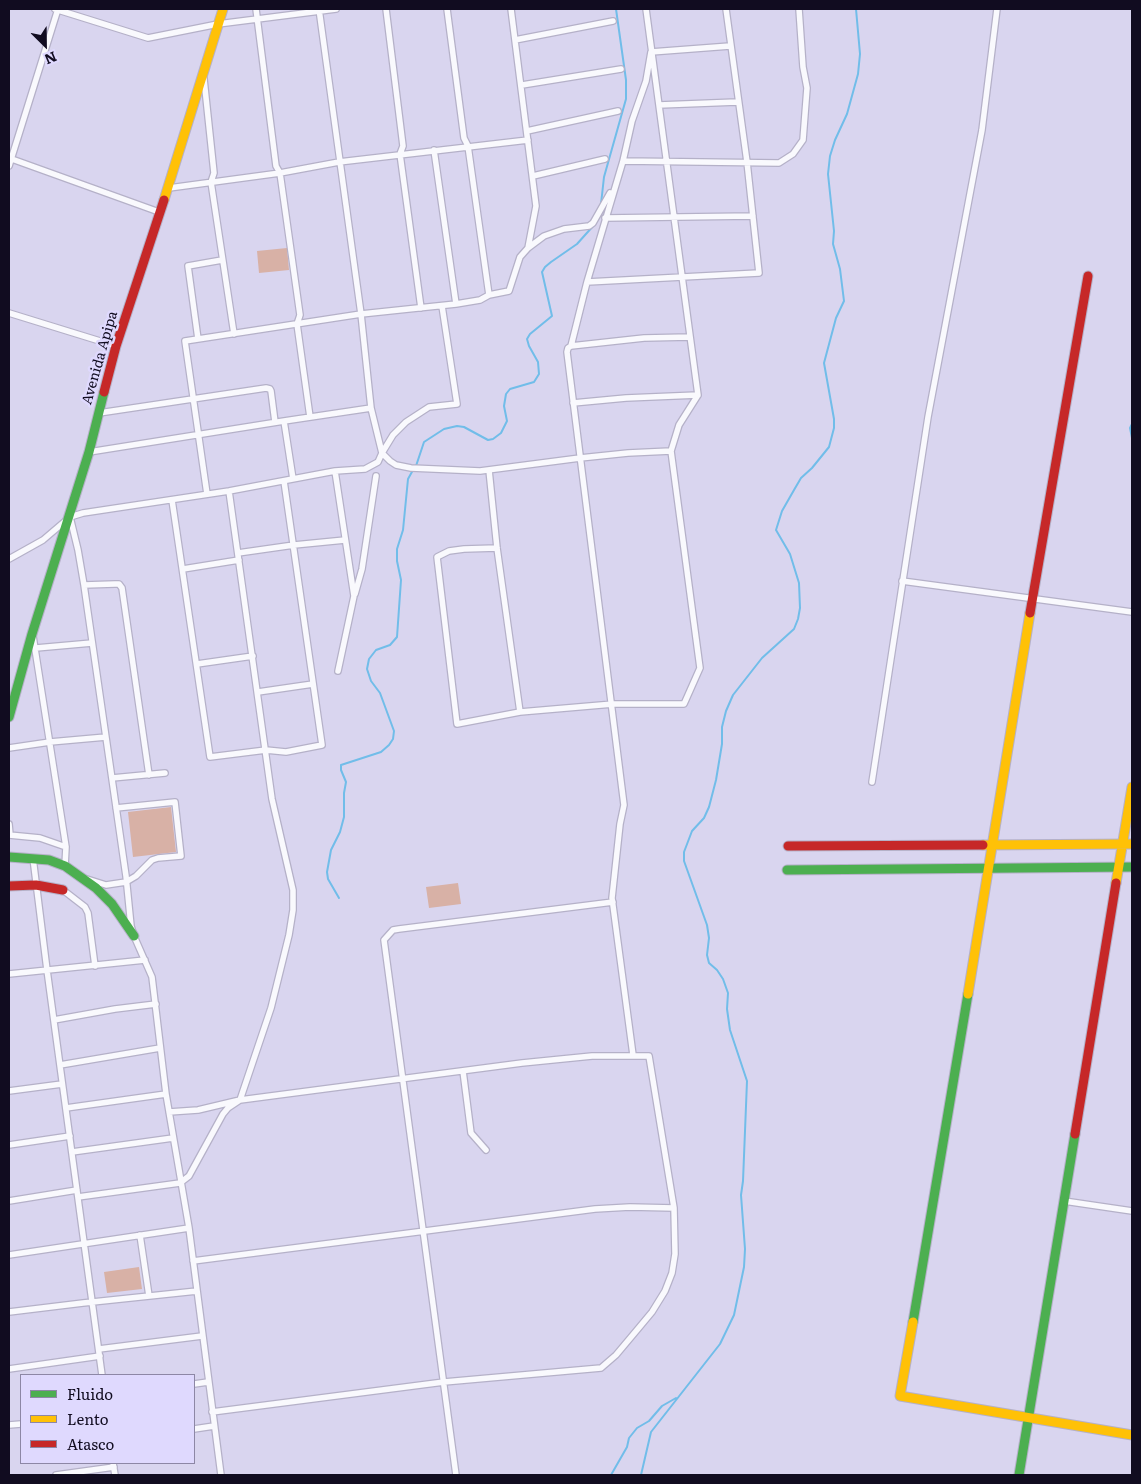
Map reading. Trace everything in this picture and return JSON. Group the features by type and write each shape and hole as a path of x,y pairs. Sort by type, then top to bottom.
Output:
{"street":[{"path":"9,166 57,9 148,38 218,24 336,9"},
{"name":"Avenida Apipa","path":"9,717 32,634 89,452 116,346 159,212 169,188 223,9"},
{"path":"256,9 276,166 280,173 300,315 297,324 310,417"},
{"path":"386,9 403,146 400,154 421,308"},
{"path":"447,9 464,138 468,146 489,295"},
{"path":"511,9 536,206 528,248"},
{"path":"497,548 456,550 437,556 457,724 520,712 613,704 684,704 700,668 671,451 679,425 698,395 646,9"},
{"path":"587,282 759,273 747,162 737,102 726,9"},
{"path":"623,161 779,163 794,154 803,140 807,88 803,67 799,9"},
{"path":"872,782 928,417 982,130 997,9"},
{"path":"319,10 361,314 371,408 382,453 390,461 411,468 489,470 580,458 671,451"},
{"path":"516,40 612,21"},
{"path":"651,52 683,48 730,46"},
{"path":"633,1055 613,902 620,824 624,805 613,704 573,403 568,348 571,346 587,282 623,161 632,121 646,81 651,52"},
{"path":"522,85 621,69"},
{"path":"203,74 214,173 211,182 234,334"},
{"path":"659,105 737,102"},
{"path":"527,131 618,111"},
{"path":"169,188 280,173 339,162 528,140"},
{"path":"434,150 456,304"},
{"path":"10,159 159,212"},
{"path":"533,176 605,159"},
{"path":"206,494 185,341 361,314 456,304 480,300 489,295 508,291 520,257 528,248 544,236 564,229 581,228 592,223 616,185"},
{"path":"605,218 753,216"},
{"path":"198,339 188,266 222,260"},
{"path":"1088,276 900,1396 1132,1435"},
{"path":"9,559 43,540 70,517 94,511 229,491 335,471 372,467 378,462 393,435 406,422 434,405 457,404 442,306"},
{"path":"9,313 116,346"},
{"path":"571,346 644,338 690,337"},
{"path":"99,413 270,389 276,422"},
{"path":"573,403 626,398 698,395"},
{"path":"89,452 371,408"},
{"path":"284,421 293,479"},
{"path":"489,470 497,548 520,712"},
{"path":"335,471 354,596"},
{"path":"338,671 354,596 362,569 376,476"},
{"path":"172,500 210,757 266,750 286,752 322,745 284,481"},
{"path":"78,1197 180,1183 186,1180 223,1114 240,1100 278,984 289,935 293,910 293,890 272,799 229,491"},
{"path":"70,517 84,585 134,936"},
{"path":"238,553 345,540"},
{"path":"183,568 239,560"},
{"path":"902,581 1132,612"},
{"path":"84,585 119,584 122,588 149,775"},
{"path":"32,634 36,648 66,847 65,866"},
{"path":"36,648 92,643"},
{"path":"197,664 253,656"},
{"path":"258,692 313,684"},
{"path":"9,748 106,737"},
{"path":"112,778 165,773"},
{"path":"1019,1475 1119,867 1128,844 1132,787"},
{"path":"81,876 106,885 126,882 136,876 152,860 181,856 174,802 116,808"},
{"path":"9,824 9,835 40,838 66,847"},
{"path":"788,846 1128,844"},
{"path":"9,857 49,860 65,866 96,888 112,904 134,936 152,977 166,1094 189,1228 221,1475 214,1475"},
{"path":"33,858 102,1374"},
{"path":"787,870 1132,867"},
{"path":"9,886 36,885 63,890 85,907 88,913 94,966"},
{"path":"456,1475 384,940 393,930 613,902"},
{"path":"9,974 145,960"},
{"path":"54,1020 156,1004"},
{"path":"60,1065 160,1048"},
{"path":"169,1112 198,1110 240,1100 463,1071 592,1056 649,1056 674,1208 675,1254 672,1273 665,1291 652,1312 616,1354 601,1368 444,1382 212,1412"},
{"path":"463,1071 471,1133 486,1150"},
{"path":"9,1091 62,1084"},
{"path":"66,1108 166,1094"},
{"path":"9,1145 70,1136"},
{"path":"72,1152 173,1138"},
{"path":"9,1201 77,1190"},
{"path":"1064,1201 1132,1211"},
{"path":"193,1262 596,1209 630,1207 674,1208"},
{"path":"9,1255 189,1228"},
{"path":"140,1235 149,1296"},
{"path":"9,1312 197,1291"},
{"path":"99,1348 202,1336"},
{"path":"9,1369 100,1356"},
{"path":"195,1384 208,1382"},
{"path":"195,1429 214,1426"},
{"path":"56,1475 114,1465 115,1475"}],"shaded area":[{"path":"287,248 289,270 259,273 257,251"},
{"path":"171,807 176,852 133,857 128,812"},
{"path":"458,883 461,904 429,908 426,887"},
{"path":"139,1267 142,1289 107,1293 104,1272"}],"waterway":[{"path":"601,204 604,177 626,99 626,80 616,9"},
{"path":"641,1475 651,1432 720,1344 734,1315 744,1267 745,1249 741,1195 747,1081 730,1030 727,1009 728,993 723,979 709,963 707,955 709,938 707,925 684,861 684,852 692,831 704,818 709,807 722,744 722,727 733,695 762,658 794,629 798,619 800,608 799,583 790,554 776,530 782,511 801,478 829,447 834,428 824,363 836,318 844,301 840,269 833,244 834,231 828,174 830,156 847,114 858,74 860,54 856,9"},
{"path":"416,466 424,442 444,429 457,426 464,427 488,440 501,433 507,421 504,406 506,394 510,389 534,382 539,374 538,362 527,339 530,334 552,316 542,272 551,262 577,244 594,225"},
{"path":"1132,424 1130,428 1132,438"},
{"path":"339,898 328,879 327,872 331,850 340,832 344,817 346,782 341,765 381,752 393,739 394,731 380,693 371,681 367,669 369,659 376,650 390,645 397,637 401,580 397,561 397,549 403,530 408,479 413,470"},
{"path":"611,1475 627,1447 629,1438 637,1428 649,1421 662,1406 676,1398"}],"traffic: fast":[{"path":"9,717 32,634 89,452 104,392"},
{"path":"9,857 49,860 65,866 96,888 112,904 134,936"},
{"path":"787,870 1132,867"},
{"path":"913,1322 968,994"},
{"path":"1019,1475 1075,1134"}],"traffic: slow":[{"path":"164,200 223,9"},
{"path":"968,994 1030,613"},
{"path":"1116,883 1132,787"},
{"path":"983,845 1132,844"},
{"path":"913,1322 900,1396 1132,1435"}],"traffic: jam":[{"path":"104,392 116,346 164,200"},
{"path":"1030,613 1088,276"},
{"path":"788,846 983,845"},
{"path":"1075,1134 1116,883"},
{"path":"9,886 36,885 63,890"}]}
